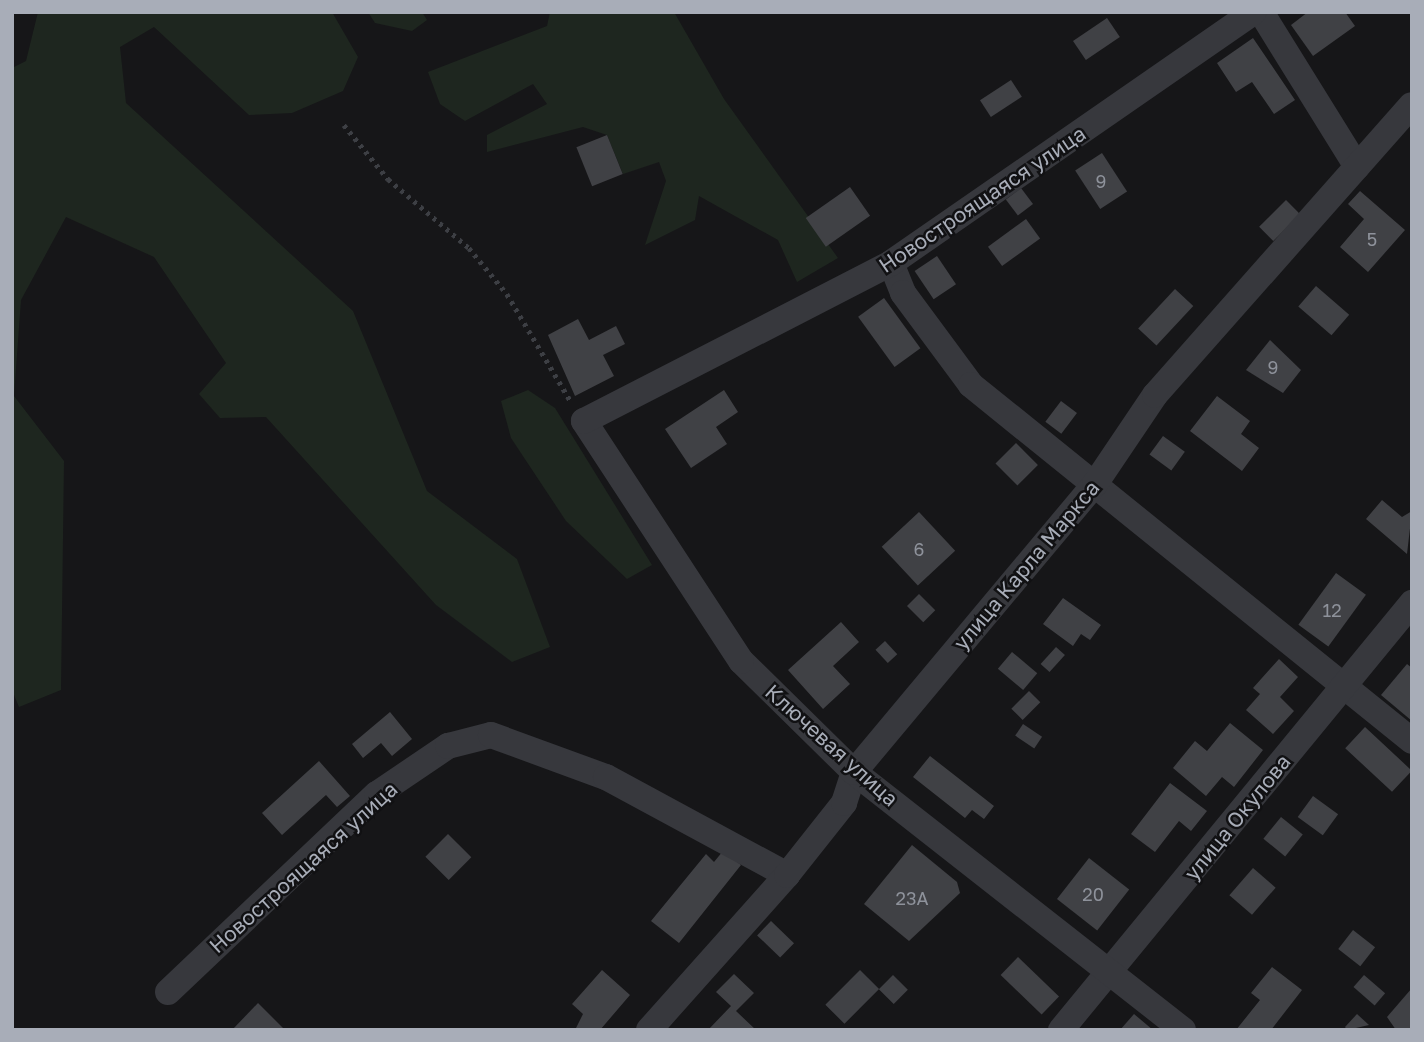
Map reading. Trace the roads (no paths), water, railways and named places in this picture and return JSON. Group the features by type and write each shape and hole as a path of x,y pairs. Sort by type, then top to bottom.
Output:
{"street":[{"name":"Новостроящаяся улица","path":"584,421 891,263 1254,12"},
{"path":"1261,12 1357,167"},
{"name":"улица Карла Маркса","path":"649,1030 787,875 844,803 854,772 1095,484 1155,395 1412,106"},
{"path":"891,263 902,293 971,384 1064,466 1095,484 1346,684 1412,741"},
{"name":"Ключевая улица","path":"584,421 741,661 854,772 1183,1030"},
{"name":"улица Окулова","path":"1061,1030 1412,603"},
{"name":"Новостроящаяся улица","path":"168,992 377,794 448,746 491,735 606,777 787,875"}]}
